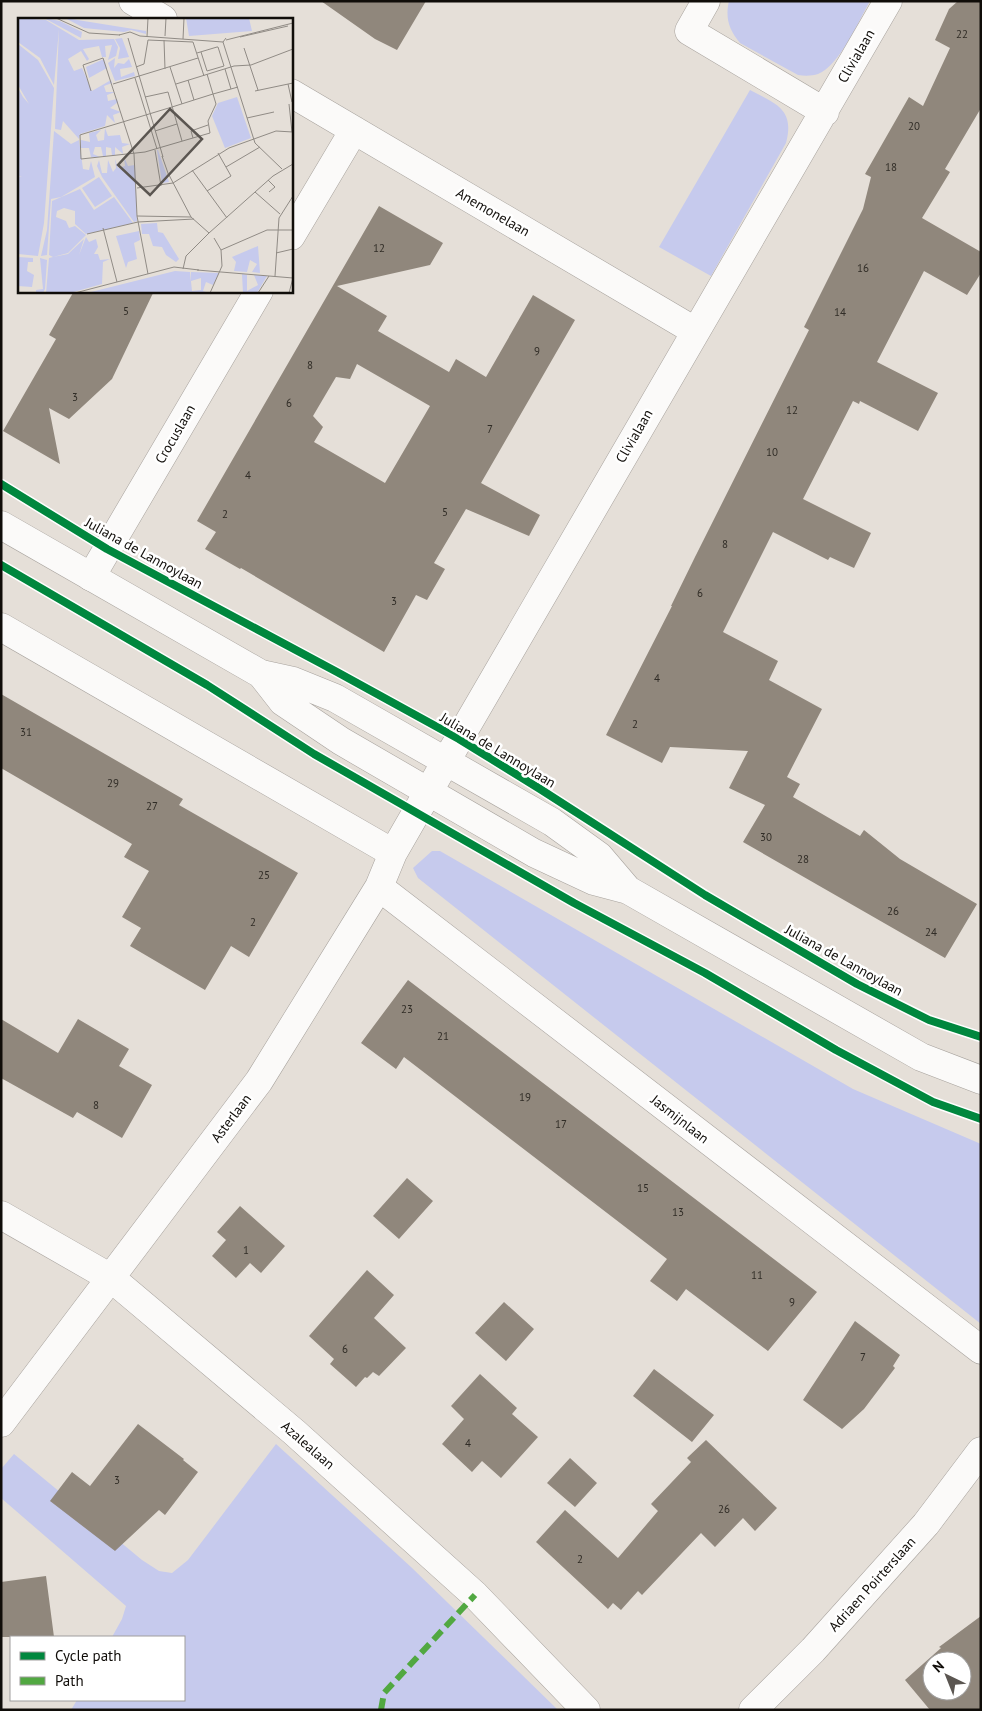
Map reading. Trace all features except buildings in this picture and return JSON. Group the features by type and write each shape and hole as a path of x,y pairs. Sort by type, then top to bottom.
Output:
{"street":[{"path":"134,1 162,18"},
{"path":"706,1 688,31 824,112"},
{"name":"Clivialaan","path":"428,792 888,1"},
{"name":"Anemonelaan","path":"292,94 695,331"},
{"path":"292,234 354,130"},
{"name":"Crocuslaan","path":"91,577 258,292"},
{"path":"1,525 261,674 294,681 336,698 560,828 599,856 628,890"},
{"path":"1,627 392,853"},
{"path":"261,674 283,702 320,728 534,854 594,881 628,890 921,1057 981,1080"},
{"name":"Asterlaan","path":"1,1423 259,1081 379,887 392,853 428,792"},
{"name":"Jasmijnlaan","path":"379,887 981,1350"},
{"name":"Azalealaan","path":"1,1215 111,1278 294,1432 468,1588 586,1710"},
{"name":"Adriaen Poirterslaan","path":"753,1710 813,1650 926,1524 981,1451"}],"shaded area":[{"path":"729,1 870,1 848,42 834,62 818,74 806,76 798,75 740,43 729,24 727,13"},
{"path":"750,90 768,99 781,109 788,122 786,143 711,276 659,247"},
{"path":"432,851 440,851 853,1089 981,1144 981,1324 418,878 413,868"},
{"path":"276,1444 411,1567 558,1710 71,1710 76,1701 185,1701 185,1636 113,1636 122,1619 126,1606 1,1498 1,1469 14,1454 142,1560 159,1571 172,1573 188,1560"}],"marked path":[{"path":"381,1710 384,1693 475,1595"}],"cycle path":[{"name":"Juliana de Lannoylaan","path":"1,484 107,549 459,739 705,895 857,984 929,1020 981,1037"},
{"path":"1,565 207,685 314,754 574,903 705,973 836,1050 933,1102 981,1119"}]}
